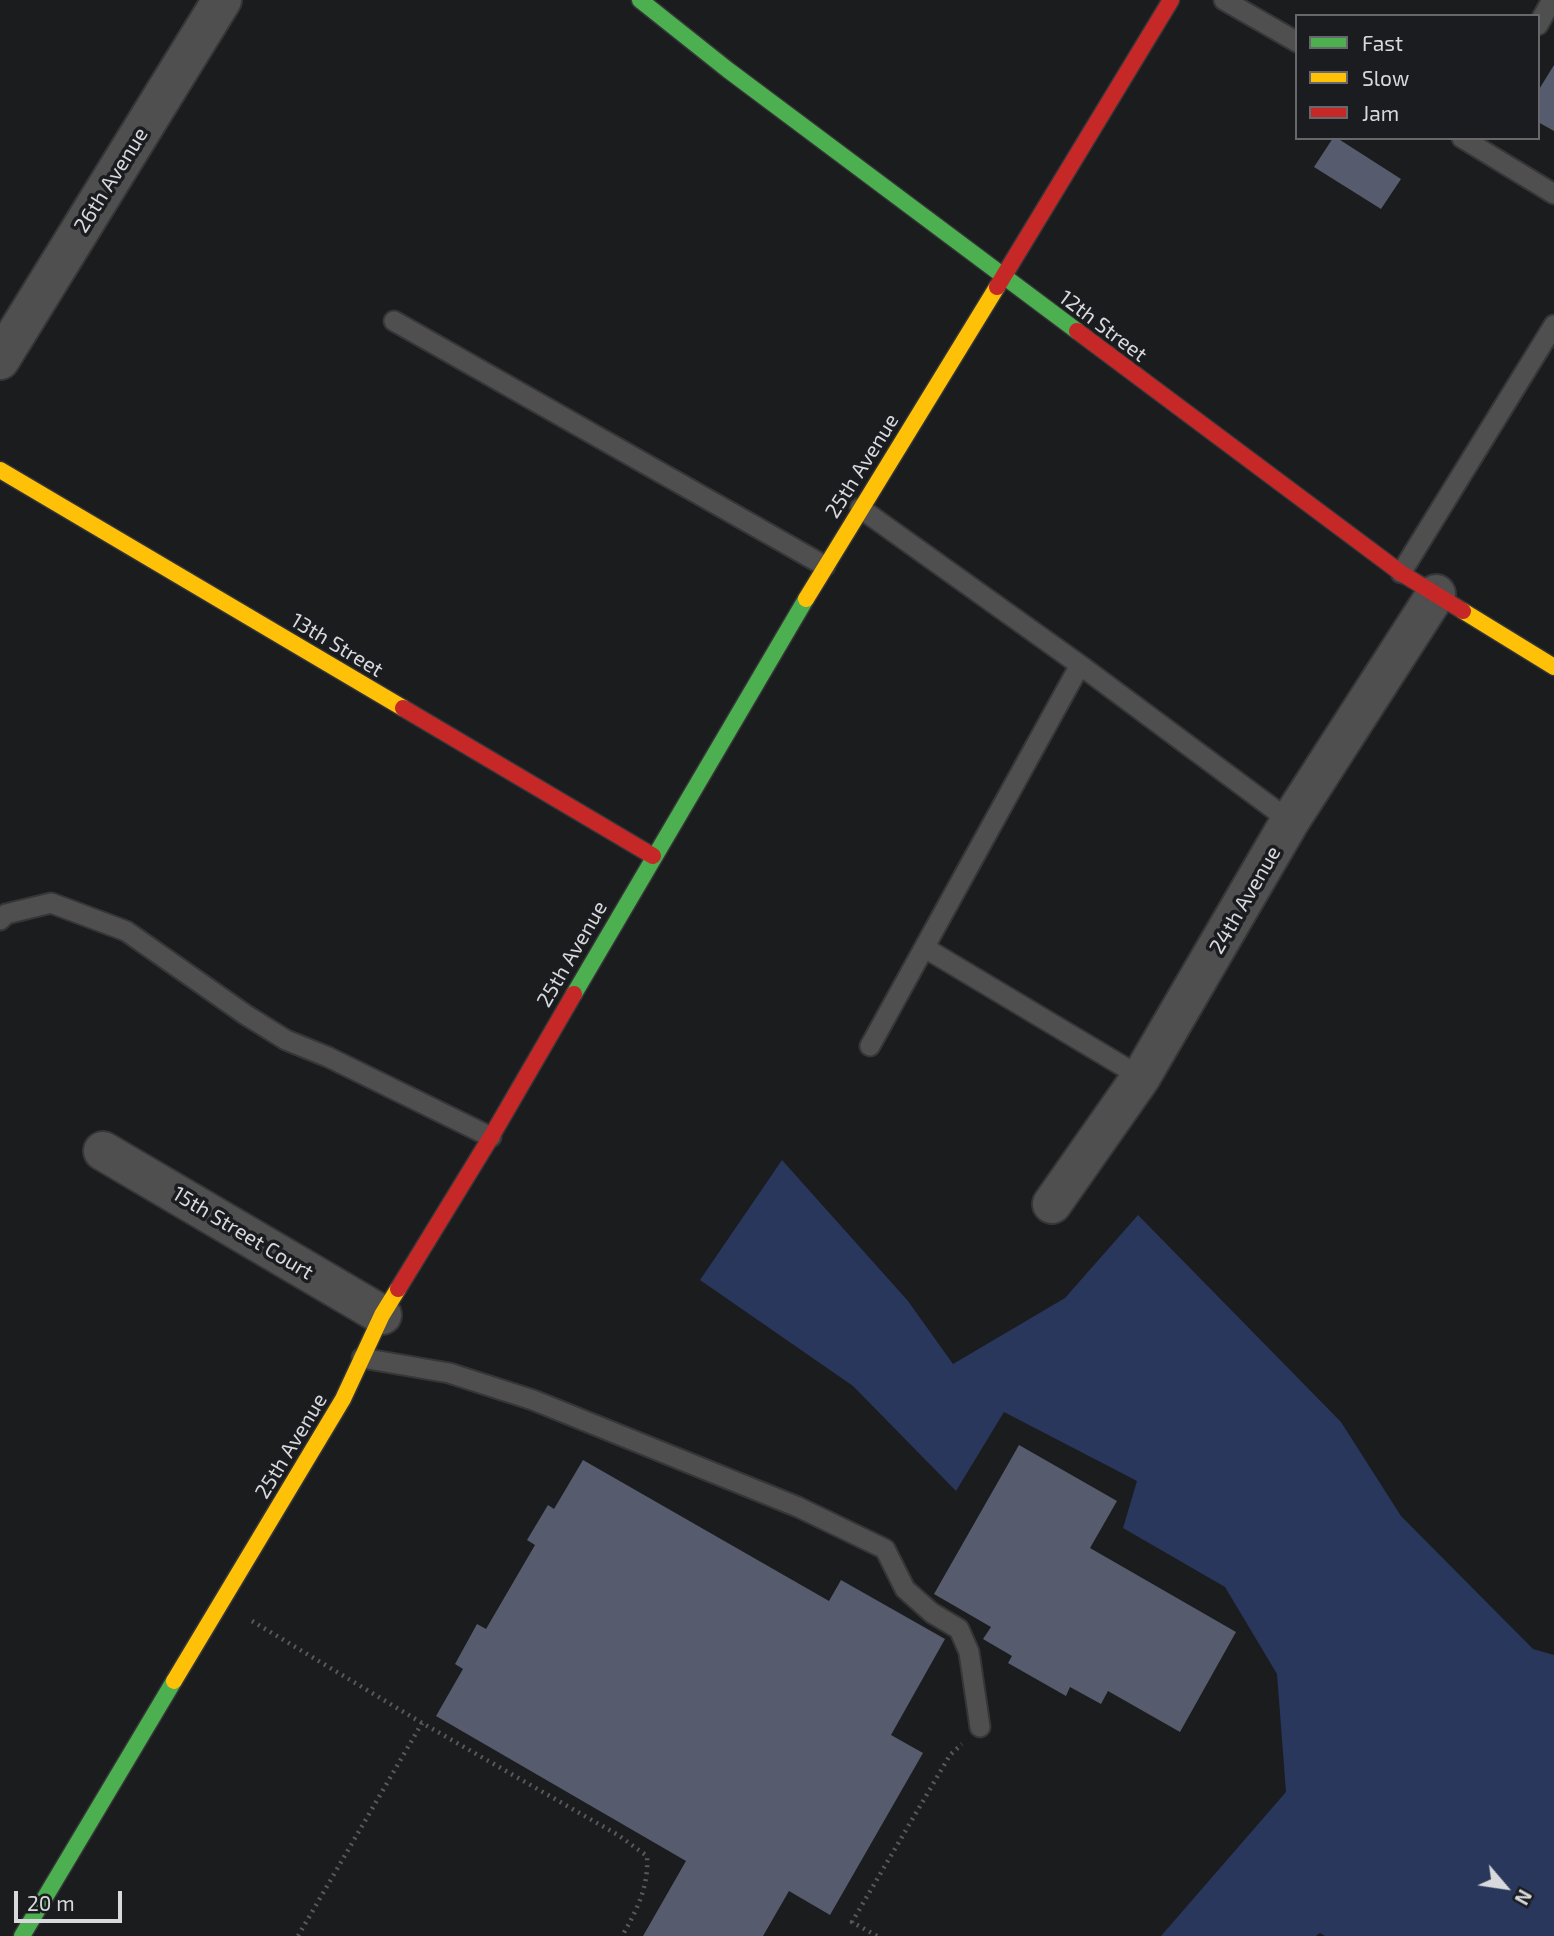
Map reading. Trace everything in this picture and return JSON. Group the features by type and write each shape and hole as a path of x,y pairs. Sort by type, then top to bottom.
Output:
{"street":[{"name":"26th Avenue","path":"0,360 222,0"},
{"name":"12th Street","path":"640,0 728,70 1401,573 1554,667"},
{"name":"25th Avenue","path":"22,1936 343,1399 382,1315 491,1137 825,566 1171,0"},
{"name":"13th Street","path":"0,470 653,856"},
{"name":"24th Avenue","path":"1052,1204 1141,1077 1290,821 1436,594"},
{"name":"15th Street Court","path":"103,1151 382,1315"}],"lane":[{"path":"1224,0 1295,41"},
{"path":"1540,21 1552,0"},
{"path":"1469,140 1554,194"},
{"path":"394,321 825,566"},
{"path":"1401,573 1554,325"},
{"path":"860,508 1080,665 1290,821"},
{"path":"870,1046 1080,665"},
{"path":"0,919 6,914 51,903 126,931 246,1016 286,1040 328,1057 491,1137"},
{"path":"925,948 1141,1077"},
{"path":"362,1358 449,1373 533,1400 798,1507 886,1549 905,1589 932,1613 959,1629 969,1651 981,1727"}],"path":[{"path":"223,1602 422,1723 618,1835 647,1856 648,1875 642,1898 622,1936"},
{"path":"298,1936 422,1723"},
{"path":"877,1936 852,1922 950,1755 981,1727"}],"shaded area":[{"path":"782,1160 908,1301 953,1364 1065,1298 1138,1215 1341,1422 1401,1516 1533,1649 1554,1655 1554,1936 1325,1936 1320,1933 1316,1936 1161,1936 1286,1792 1277,1674 1225,1587 1123,1528 1137,1481 1004,1412 956,1491 853,1386 700,1280"}],"building":[{"path":"1554,65 1554,131 1540,123 1540,88"},
{"path":"1332,140 1340,140 1401,179 1381,209 1314,167"},
{"path":"1019,1445 1117,1501 1090,1548 1236,1632 1180,1732 1108,1691 1101,1704 1070,1687 1066,1696 1008,1663 1012,1656 983,1639 991,1627 934,1594"},
{"path":"583,1460 829,1601 841,1580 945,1639 891,1735 923,1753 830,1915 789,1891 763,1936 643,1936 686,1861 436,1716 463,1669 455,1664 477,1624 486,1629 535,1545 527,1540 548,1505 554,1509"}],"traffic: fast":[{"path":"640,0 728,70 1077,331"},
{"path":"574,994 806,599"},
{"path":"22,1936 174,1681"}],"traffic: slow":[{"path":"806,599 997,287"},
{"path":"0,470 403,708"},
{"path":"1463,611 1554,667"},
{"path":"174,1681 343,1399 382,1315 398,1289"}],"traffic: jam":[{"path":"997,287 1171,0"},
{"path":"1077,331 1401,573 1463,611"},
{"path":"403,708 653,856"},
{"path":"398,1289 574,994"}]}
